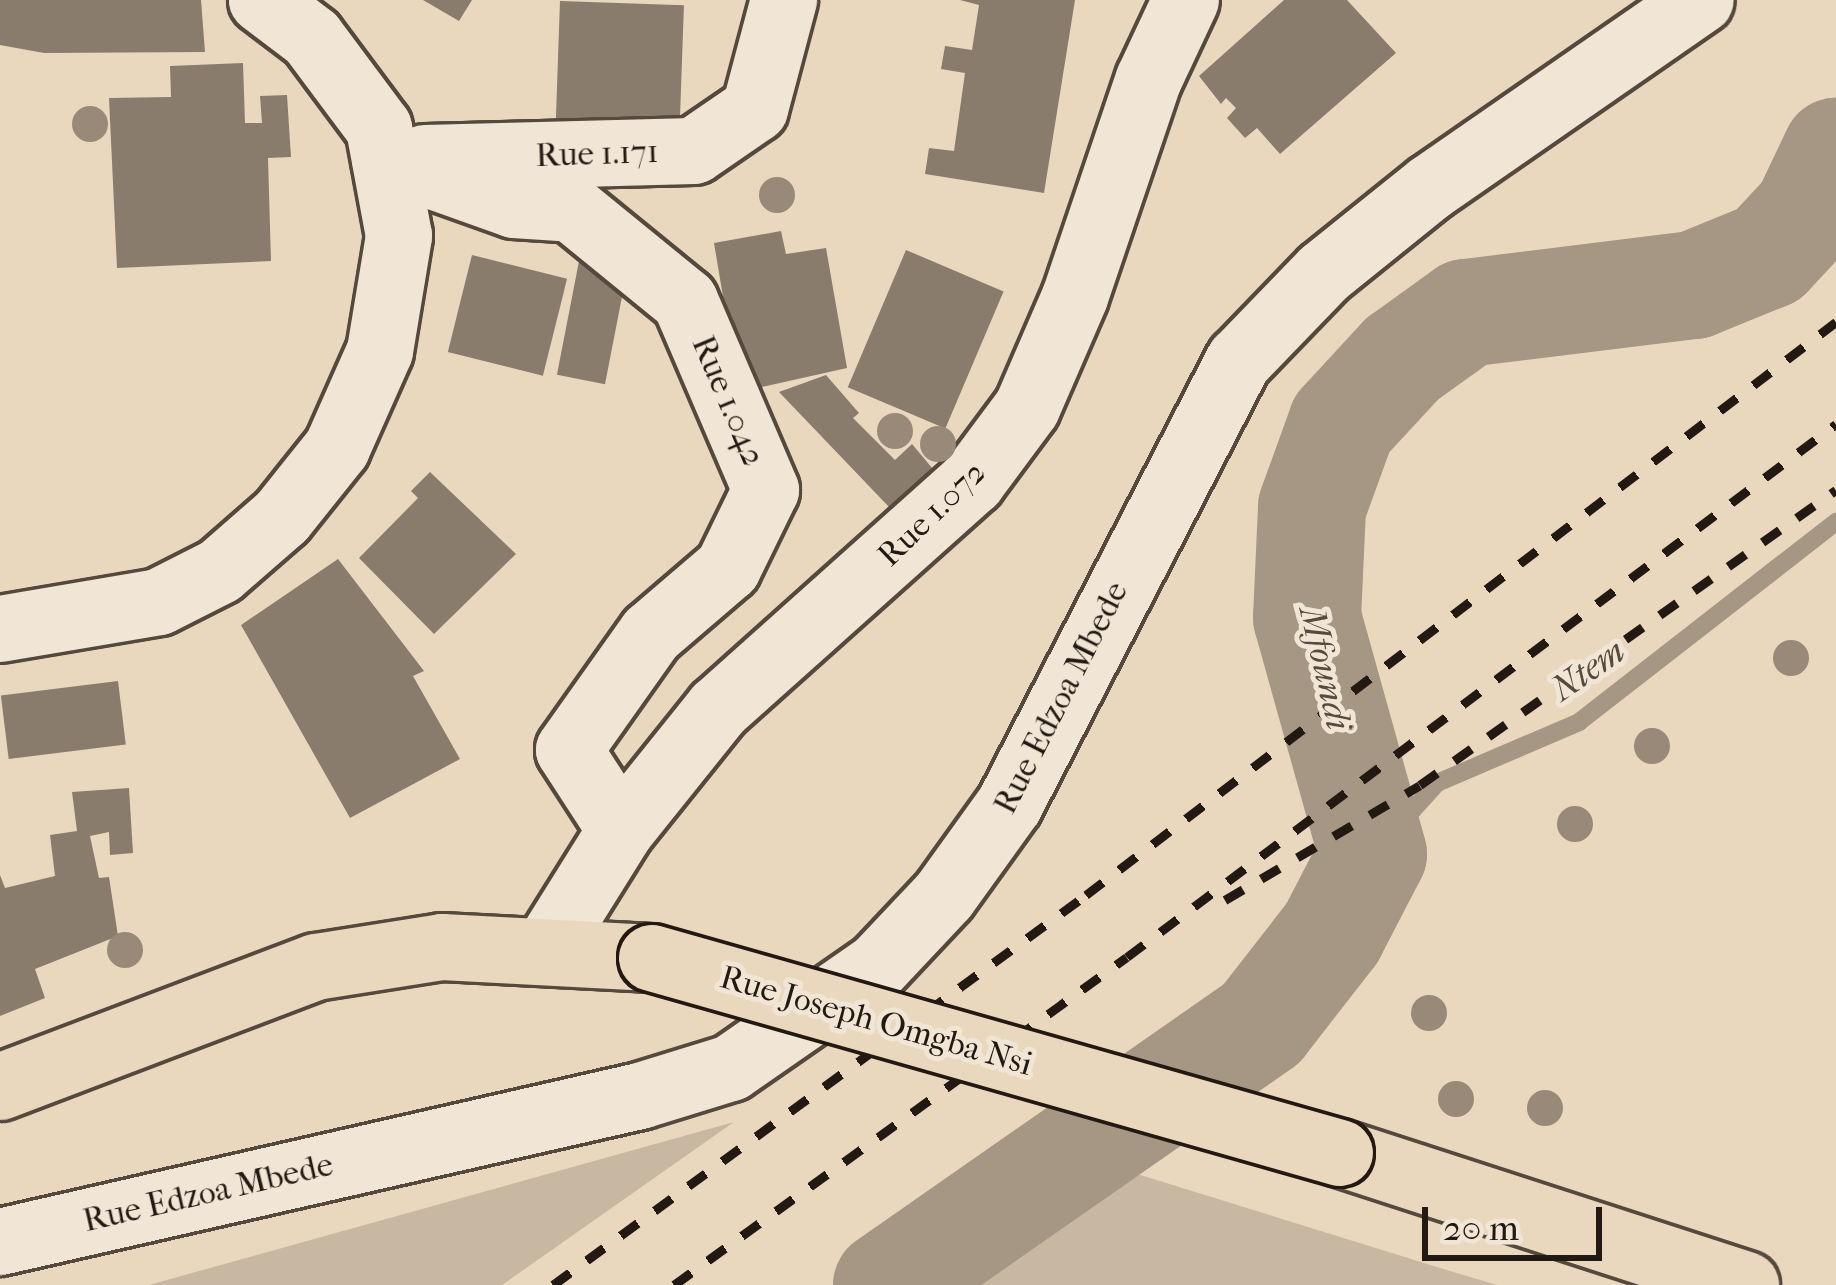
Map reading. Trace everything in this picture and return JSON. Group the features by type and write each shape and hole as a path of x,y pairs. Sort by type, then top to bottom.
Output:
{"main road":[{"name":"Rue Joseph Omgba Nsi","path":"0,1088 316,967 442,947 548,947 652,958 1340,1153 1746,1285"}],"street":[{"path":"0,629 159,602 220,571 282,517 337,448 380,351 399,236 379,128 312,38 262,0"},
{"name":"Rue 1.171","path":"385,159 694,151 755,110 784,0"},
{"name":"Rue 1.072","path":"548,947 621,830 718,709 959,495 1027,408 1075,297 1148,79 1186,0"},
{"name":"Rue Edzoa Mbede","path":"0,1242 640,1096 731,1068 878,966 944,896 1010,804 1239,361 1324,273 1431,187 1700,0"},
{"name":"Rue 1.042","path":"385,159 514,205 572,208 685,301 766,490 728,568 651,634 569,750 621,830"}],"shaded area":[{"path":"734,1122 502,1285 149,1285"},
{"path":"1076,1155 1450,1271 1497,1285 887,1285"}],"building":[{"path":"0,0 201,0 205,52 44,53 0,45"},
{"path":"423,0 472,0 459,21"},
{"path":"960,0 1075,0 1044,193 925,174 929,148 954,151 965,73 941,69 945,46 972,50 979,5"},
{"path":"1284,0 1347,0 1396,53 1280,154 1257,128 1245,138 1227,118 1236,108 1226,98 1221,104 1199,76"},
{"path":"560,1 684,5 679,135 555,131"},
{"path":"243,63 245,123 262,123 260,96 287,95 291,157 268,158 271,261 117,268 109,98 171,97 170,66"},
{"path":"781,231 786,254 826,248 847,368 739,392 714,243"},
{"path":"906,250 1004,291 945,429 848,387"},
{"path":"472,255 567,279 543,376 448,352"},
{"path":"580,256 628,265 605,384 557,375"},
{"path":"826,375 859,413 853,418 895,460 912,444 933,469 890,508 779,392"},
{"path":"430,472 516,554 434,634 359,558 418,498 411,491"},
{"path":"338,559 424,671 413,676 460,759 350,818 241,625"},
{"path":"118,681 126,745 9,759 1,695"},
{"path":"129,788 133,853 110,855 109,832 90,836 99,878 109,877 118,936 35,969 45,998 0,1016 0,875 5,888 55,876 50,835 77,831 72,792"}],"waterway":[{"name":"Mfoundi","path":"887,1285 1262,1023 1332,933 1373,854 1307,618 1312,507 1342,424 1402,359 1466,313 1694,285 1768,255 1807,213 1836,152"},
{"name":"Ntem","path":"1373,854 1437,783 1579,722 1836,522"}],"railway":[{"path":"553,1285 1086,895 1836,322"},
{"path":"674,1285 1127,957 1836,424"},
{"path":"1225,900 1420,785 1836,490"}]}
